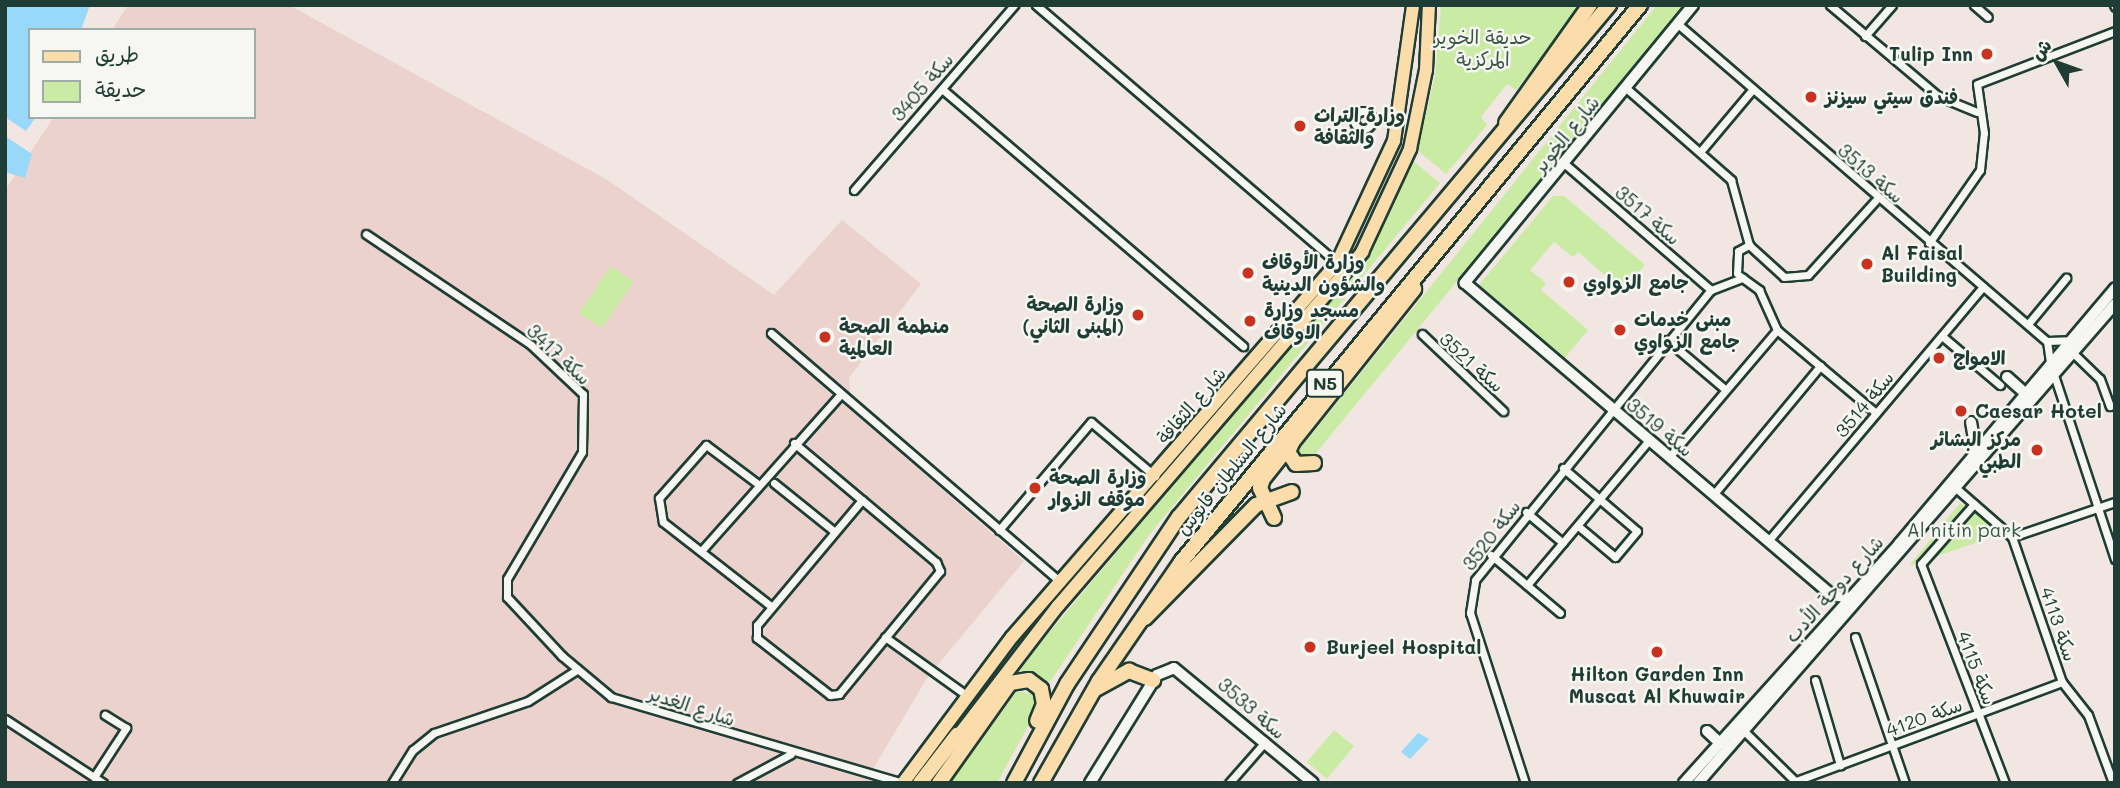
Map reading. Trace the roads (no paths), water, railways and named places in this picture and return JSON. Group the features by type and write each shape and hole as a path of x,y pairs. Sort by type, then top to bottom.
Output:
{"highway":[{"path":"1501,139 1514,106 1590,5"},
{"name":"شارع السلطان قابوس","path":"1014,783 1030,750 1179,517 1501,139 1609,5"},
{"name":"شارع السلطان قابوس","path":"1041,783 1092,692 1135,624 1266,453 1640,5"},
{"path":"1274,518 1264,500 1262,479 1482,195"},
{"path":"1293,440 1290,459 1314,463"},
{"path":"1135,624 1264,500 1292,492"},
{"path":"1092,692 1129,671 1153,680"},
{"path":"939,783 1007,687 1019,680 1037,685 1044,699 1030,750"},
{"path":"920,783 957,736"}],"main road":[{"name":"شارع الثقافة","path":"903,783 966,695 1060,582 1155,476 1337,263 1394,141 1413,5"},
{"name":"شارع الثقافة","path":"928,783 957,736 1058,606 1285,347 1374,232 1410,149 1426,70 1429,5"},
{"name":"شارع الخوير","path":"1465,284 1693,5"},
{"path":"1285,347 1340,273 1337,263 1349,260 1374,232"},
{"name":"سكة 3519","path":"1465,284 1832,595"},
{"name":"شارع دوحة الأدب","path":"1684,783 1850,598 2115,288"},
{"name":"شارع دوحة الأدب","path":"1698,783 1957,489 2115,304"},
{"path":"2004,381 2025,393"},
{"path":"1971,422 1976,450"},
{"path":"1835,614 1832,595 1850,598"},
{"name":"سكة 3533","path":"1153,680 1165,669 1180,670 1313,783"},
{"path":"1090,783 1153,680"},
{"path":"1707,731 1720,743"}],"street":[{"name":"سكة 3405","path":"854,190 1014,5"},
{"path":"1036,5 1337,263"},
{"path":"1830,5 1938,96 1977,112"},
{"path":"1865,36 1892,5"},
{"path":"1975,5 1988,17"},
{"name":"سكة 3513","path":"1679,25 1877,200 2047,341"},
{"path":"1929,243 1980,170 1984,133 1977,112 1977,84 2115,31"},
{"path":"1626,88 1731,180 1749,245 1784,277 1800,279 1877,200"},
{"path":"942,89 1243,346"},
{"path":"1700,152 1752,90"},
{"name":"سكة 3517","path":"1565,164 1711,289"},
{"name":"سكة 3417","path":"366,234 531,345 583,394 582,452 507,579 507,597"},
{"path":"1738,277 1738,251 1749,245"},
{"path":"1611,408 1711,289 1738,277"},
{"path":"1738,277 1759,290 1777,330 1876,413"},
{"path":"2028,324 2066,278"},
{"name":"سكة 3514","path":"1768,541 1983,287"},
{"path":"1669,457 1777,330"},
{"path":"771,333 1060,582"},
{"name":"سكة 3521","path":"1422,334 1503,411"},
{"path":"1942,336 2004,381"},
{"path":"1667,340 1726,390"},
{"path":"2050,363 2047,341 2070,340"},
{"path":"2073,353 2100,379 2110,406"},
{"path":"1713,495 1820,366"},
{"path":"2054,375 2115,559"},
{"path":"702,551 794,443 841,394"},
{"name":"سكة 3520","path":"1525,783 1470,613 1475,580 1491,555 1611,408"},
{"path":"999,530 1091,422 1155,476"},
{"path":"1527,586 1650,440"},
{"path":"794,443 862,500 940,571 839,694 830,695 757,638 757,625 862,500"},
{"path":"758,484 706,445 659,498 663,522 771,606"},
{"path":"1563,468 1637,531 1615,557 1578,526"},
{"path":"774,483 835,533"},
{"path":"1957,489 2012,537 2115,502"},
{"name":"سكة 4115","path":"1974,504 1921,564 2005,783"},
{"path":"1526,512 1563,543"},
{"name":"سكة 4113","path":"2012,537 2062,682 2088,715 2113,783"},
{"path":"1491,555 1560,613"},
{"name":"شارع الغدير","path":"507,597 578,669 611,696 791,754 903,783"},
{"path":"885,637 966,695"},
{"path":"1855,637 1905,783"},
{"path":"392,783 413,750 434,733 528,701 578,669"},
{"path":"1815,680 1840,765"},
{"name":"سكة 4120","path":"1797,782 2062,682"},
{"path":"94,777 126,728 105,715"},
{"path":"5,719 103,783"},
{"path":"1744,732 1797,782"},
{"path":"1229,783 1265,742"},
{"path":"737,783 791,754"}],"water":[{"path":"5,5 90,5 82,28 28,28 28,119 35,119 26,131 5,117"},
{"path":"5,136 32,154 25,178 5,172"},
{"path":"1418,733 1429,739 1410,759 1401,752"}],"place":[{"name":"Tulip Inn","path":"1987,54"},
{"name":"فندق سيتي سيزنز","path":"1811,97"},
{"name":"وزارة التراث والثقافة","path":"1300,126"},
{"name":"Al Faisal Building","path":"1867,264"},
{"name":"وزارة الأوقاف والشؤون الدينية","path":"1248,273"},
{"name":"جامع الزواوي","path":"1569,282"},
{"name":"وزارة الصحة (المبنى الثاني)","path":"1138,315"},
{"name":"مسجد وزارة الاوقاف","path":"1250,321"},
{"name":"مبنى خدمات جامع الزواوي","path":"1620,330"},
{"name":"منطمة الصحة العالمية","path":"825,337"},
{"name":"الامواج","path":"1939,358"},
{"name":"Caesar Hotel","path":"1961,411"},
{"name":"مركز البشائر الطبي","path":"2037,450"},
{"name":"وزارة الصحة موقف الزوار","path":"1035,488"},
{"name":"Burjeel Hospital","path":"1310,647"},
{"name":"Hilton Garden Inn Muscat Al Khuwair","path":"1657,652"}],"park label":[{"name":"حديقة الخوير المركزية","path":"1483,48"},
{"name":"Al nitin park","path":"1964,530"}]}
